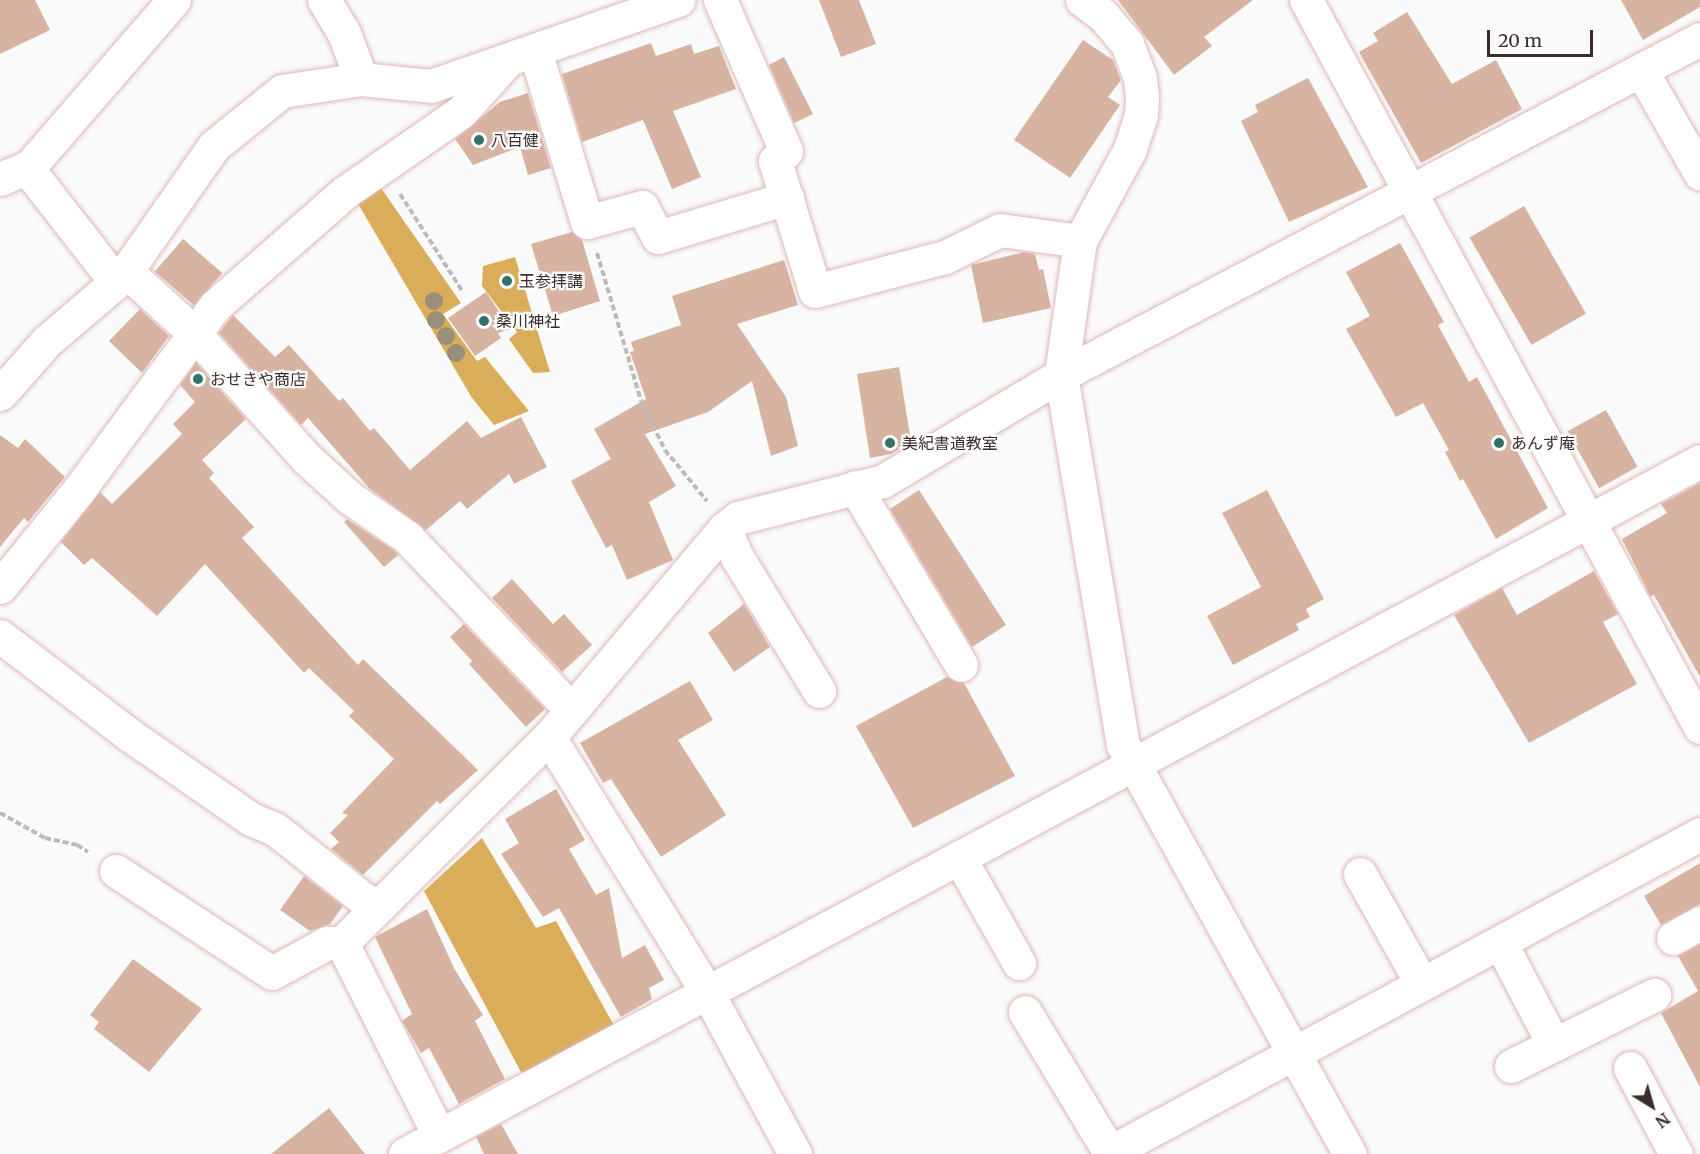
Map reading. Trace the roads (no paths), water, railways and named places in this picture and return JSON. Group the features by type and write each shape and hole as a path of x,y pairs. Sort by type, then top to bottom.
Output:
{"street":[{"path":"0,178 30,166 174,0"},
{"path":"324,0 344,33 361,79"},
{"path":"0,394 47,341 121,276 214,146 282,91 361,79 431,86 505,63 678,0"},
{"path":"720,0 786,151 775,161 815,291 945,257 1000,230 1080,242"},
{"path":"1082,0 1103,15 1127,44 1140,78 1142,97 1136,133 1080,242 1061,375 1124,745 1350,1154"},
{"path":"1306,0 1700,727"},
{"path":"117,871 272,973 327,943 342,943 549,737 724,530 738,518 883,481 1061,375 1700,39"},
{"path":"535,51 587,222 642,207 658,237 787,198"},
{"path":"0,587 78,490 193,332 260,263 382,166 461,112 505,63"},
{"path":"1641,70 1700,173"},
{"path":"30,166 34,177 121,276 193,332 306,458 350,498 407,537 572,710"},
{"path":"405,1154 706,990 1700,461"},
{"path":"855,487 961,665"},
{"path":"724,530 737,557 819,691"},
{"path":"0,636 140,743 251,819 275,829 375,908"},
{"path":"549,737 706,990 795,1154"},
{"path":"1025,1012 1108,1153 1700,834"},
{"path":"959,856 1019,963"},
{"path":"1360,874 1422,984"},
{"path":"1500,942 1554,1045"},
{"path":"342,943 439,1135"},
{"path":"1511,1066 1654,995"},
{"path":"1630,1068 1676,1154"}],"place":[{"name":"八百健","path":"479,140"},
{"name":"玉参拝講","path":"507,281"},
{"name":"桑川神社","path":"484,321"},
{"name":"おせきや商店","path":"198,379"},
{"name":"美紀書道教室","path":"890,443"},
{"name":"あんず庵","path":"1499,443"}]}
